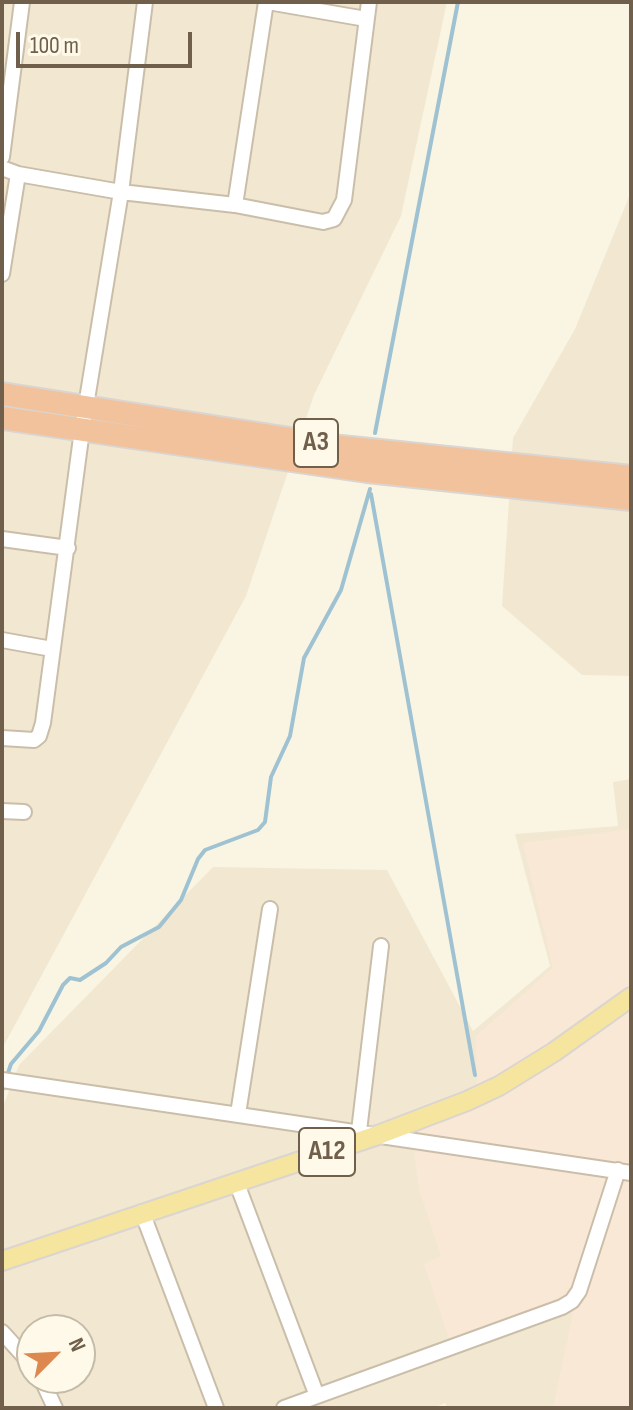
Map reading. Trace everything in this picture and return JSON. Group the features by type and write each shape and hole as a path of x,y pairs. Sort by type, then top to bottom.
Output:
{"highway":[{"name":"A3","path":"2,394 341,447 631,477"},
{"name":"A3","path":"2,418 367,471 631,499"}],"main road":[{"name":"A12","path":"2,1261 378,1135 467,1101 499,1086 554,1052 631,997"}],"street":[{"path":"2,157 22,2"},
{"path":"2,738 27,741 39,736 43,723 82,430 121,192 145,2"},
{"path":"235,205 267,2 366,19"},
{"path":"2,168 18,174 121,192 235,205 323,222 334,219 344,200 369,2"},
{"path":"2,274 18,174"},
{"path":"2,539 68,548"},
{"path":"2,640 52,649"},
{"path":"2,811 24,812"},
{"path":"238,1114 270,909"},
{"path":"359,1131 381,946"},
{"path":"2,1080 624,1172 579,1291 572,1301 284,1408"},
{"path":"236,1181 317,1396"},
{"path":"142,1212 216,1408"},
{"path":"2,1332 16,1347"}],"shaded area":[{"path":"2,2 447,2 401,216 314,395 246,596 2,1049"},
{"path":"631,192 631,676 582,675 502,606 513,438 575,329"},
{"path":"631,779 631,1408 447,1408 445,1403 433,1408 2,1407 2,1109 19,1065 213,867 387,870 473,1031 550,966 515,834 618,826 613,782"},
{"path":"631,829 631,1408 553,1408 573,1314 560,1300 450,1341 424,1264 441,1256 419,1189 411,1129 477,1093 476,1036 553,968 523,843"}],"waterway":[{"path":"375,433 458,2"},
{"path":"2,1091 11,1064 39,1031 63,985 70,978 80,980 106,963 121,947 159,927 181,900 198,859 205,850 258,830 265,822 271,777 290,736 304,658 341,590 370,489"},
{"path":"371,494 475,1075"}]}
